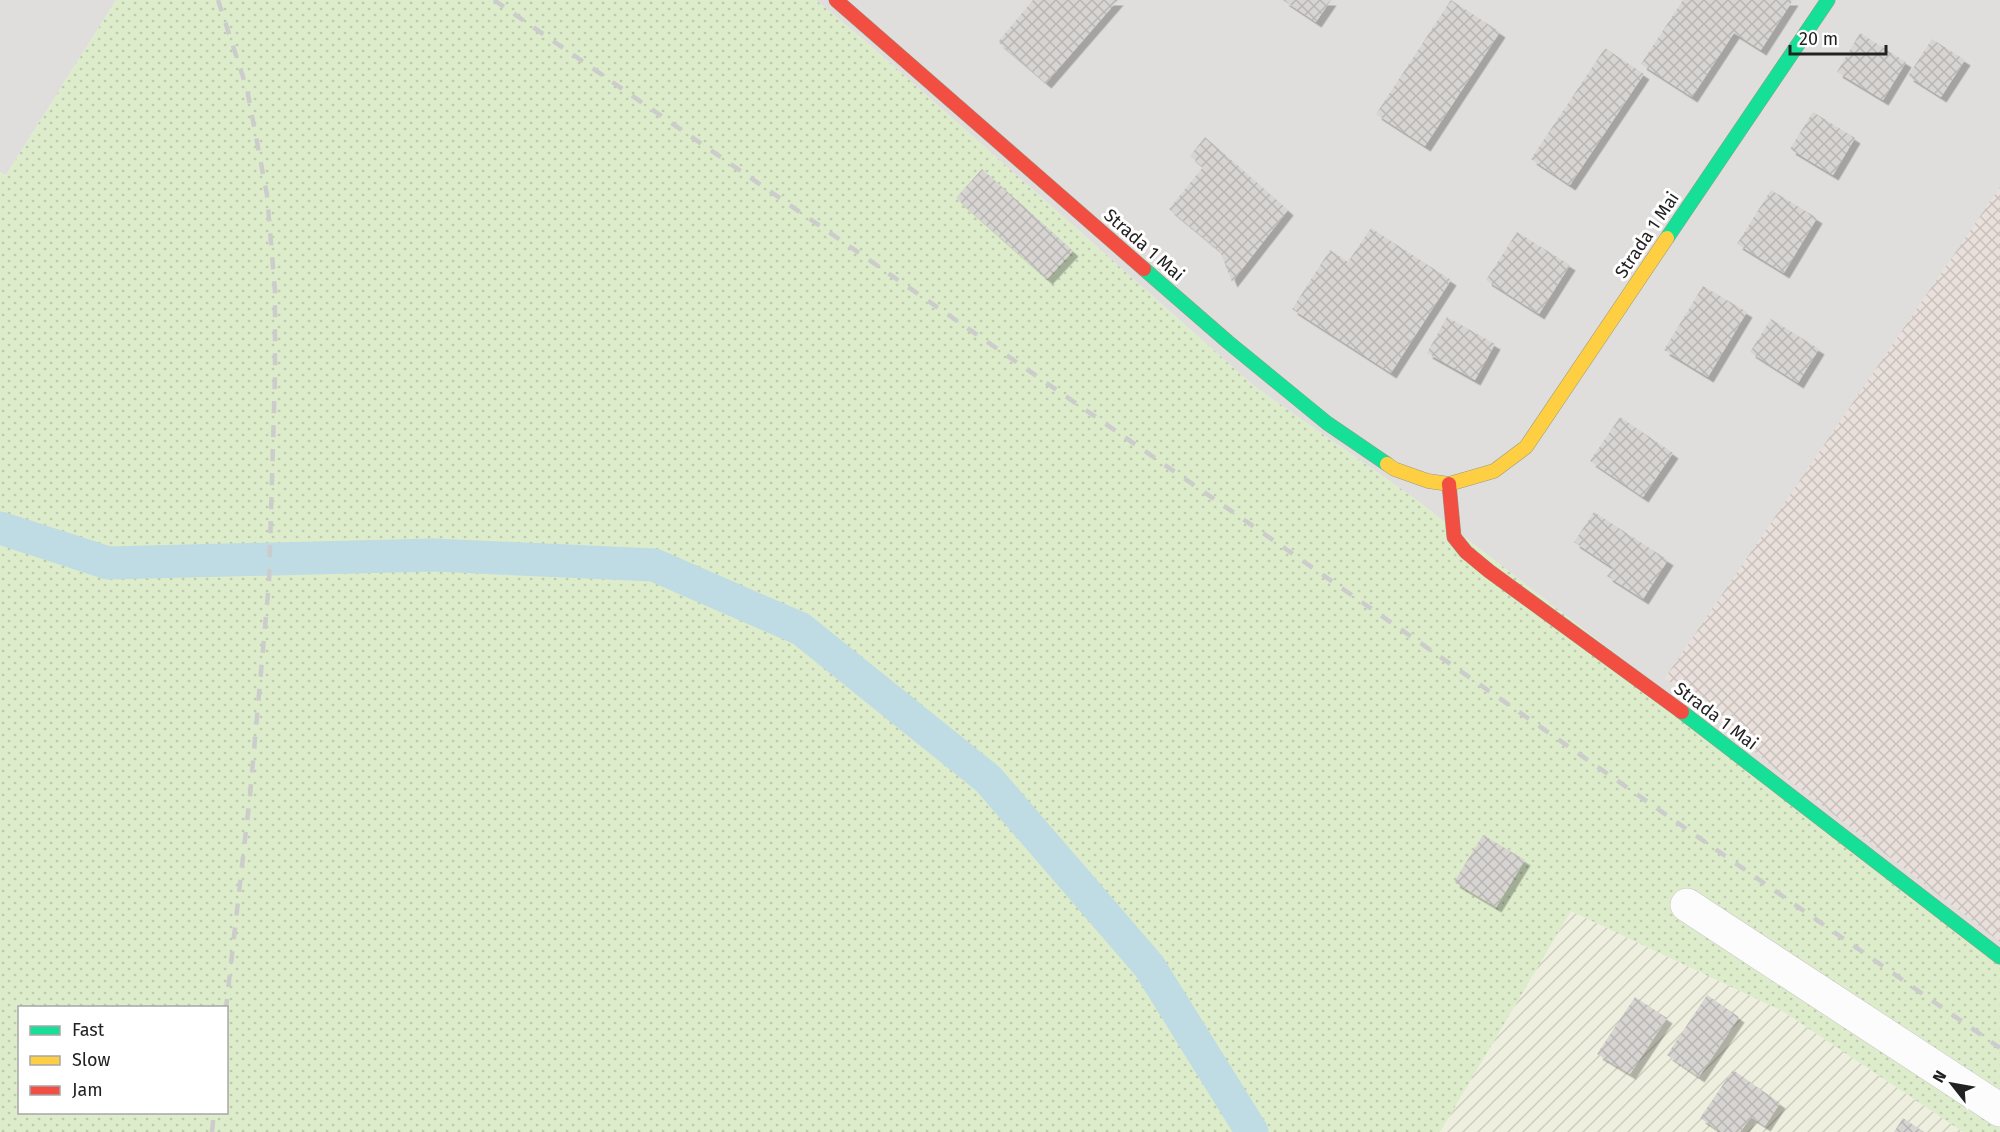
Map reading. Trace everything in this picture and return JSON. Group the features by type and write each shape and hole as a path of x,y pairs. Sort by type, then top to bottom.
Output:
{"main road":[{"name":"Strada 1 Mai","path":"836,0 1228,342 1327,423 1394,469 1428,481 1449,484 1494,471 1526,447 1828,0"},
{"name":"Strada 1 Mai","path":"1449,484 1454,537 1466,552 1697,723 2000,957"}],"street":[{"path":"1687,905 2000,1110"}],"shaded area":[{"path":"0,0 116,0 6,175 0,172"},
{"path":"816,0 2000,0 2000,952 1414,498 1254,386 871,46"},
{"path":"2000,187 2000,942 1794,784 1665,678"}],"green space":[{"path":"116,0 816,0 871,46 1254,386 1414,498 2000,952 2000,1132 1963,1132 1784,1012 1571,911 1440,1132 0,1132 0,172 6,175"},
{"path":"1571,911 1784,1012 1963,1132 1440,1132"}],"building":[{"path":"1033,0 1118,0 1046,83 998,42"},
{"path":"1283,0 1331,0 1316,22"},
{"path":"1451,0 1500,32 1425,146 1376,114"},
{"path":"1683,0 1793,0 1761,50 1734,33 1692,97 1641,64"},
{"path":"1860,33 1906,62 1883,100 1837,72"},
{"path":"1932,39 1965,60 1941,97 1908,76"},
{"path":"1605,48 1644,74 1570,185 1531,159"},
{"path":"1813,112 1855,138 1833,175 1790,149"},
{"path":"1205,137 1288,210 1232,282 1220,251 1169,209 1203,167 1190,156"},
{"path":"982,169 1073,251 1047,279 956,198"},
{"path":"1771,190 1817,218 1784,273 1737,244"},
{"path":"1371,228 1451,280 1391,373 1292,309 1330,250 1348,262"},
{"path":"1517,232 1570,265 1539,314 1486,280"},
{"path":"1703,286 1747,312 1708,377 1664,350"},
{"path":"1447,317 1495,344 1475,380 1427,353"},
{"path":"1771,319 1819,349 1798,383 1750,352"},
{"path":"1620,417 1673,453 1643,497 1590,461"},
{"path":"1594,512 1668,560 1643,599 1607,576 1613,568 1574,542"},
{"path":"1483,835 1525,860 1496,907 1454,882"},
{"path":"1707,995 1739,1017 1699,1077 1667,1055"},
{"path":"1635,997 1667,1018 1630,1074 1597,1054"},
{"path":"1733,1070 1780,1103 1765,1126 1751,1117 1740,1132 1721,1132 1700,1118"},
{"path":"1903,1118 1924,1132 1894,1132"}],"waterway":[{"path":"0,528 108,563 434,555 654,565 801,629 988,779 1149,966 1252,1132"}],"railway":[{"path":"218,0 247,89 267,195 275,291 269,582 250,795 226,1006"},
{"path":"494,0 2000,1048"},
{"path":"212,1132 214,1114"}],"traffic: fast":[{"path":"1667,238 1828,0"},
{"path":"1144,269 1327,423 1387,464"},
{"path":"1682,712 2000,957"}],"traffic: slow":[{"path":"1387,464 1394,469 1428,481 1449,484 1494,471 1526,447 1667,238"}],"traffic: jam":[{"path":"836,0 1144,269"},
{"path":"1449,484 1454,537 1466,552 1682,712"}]}
